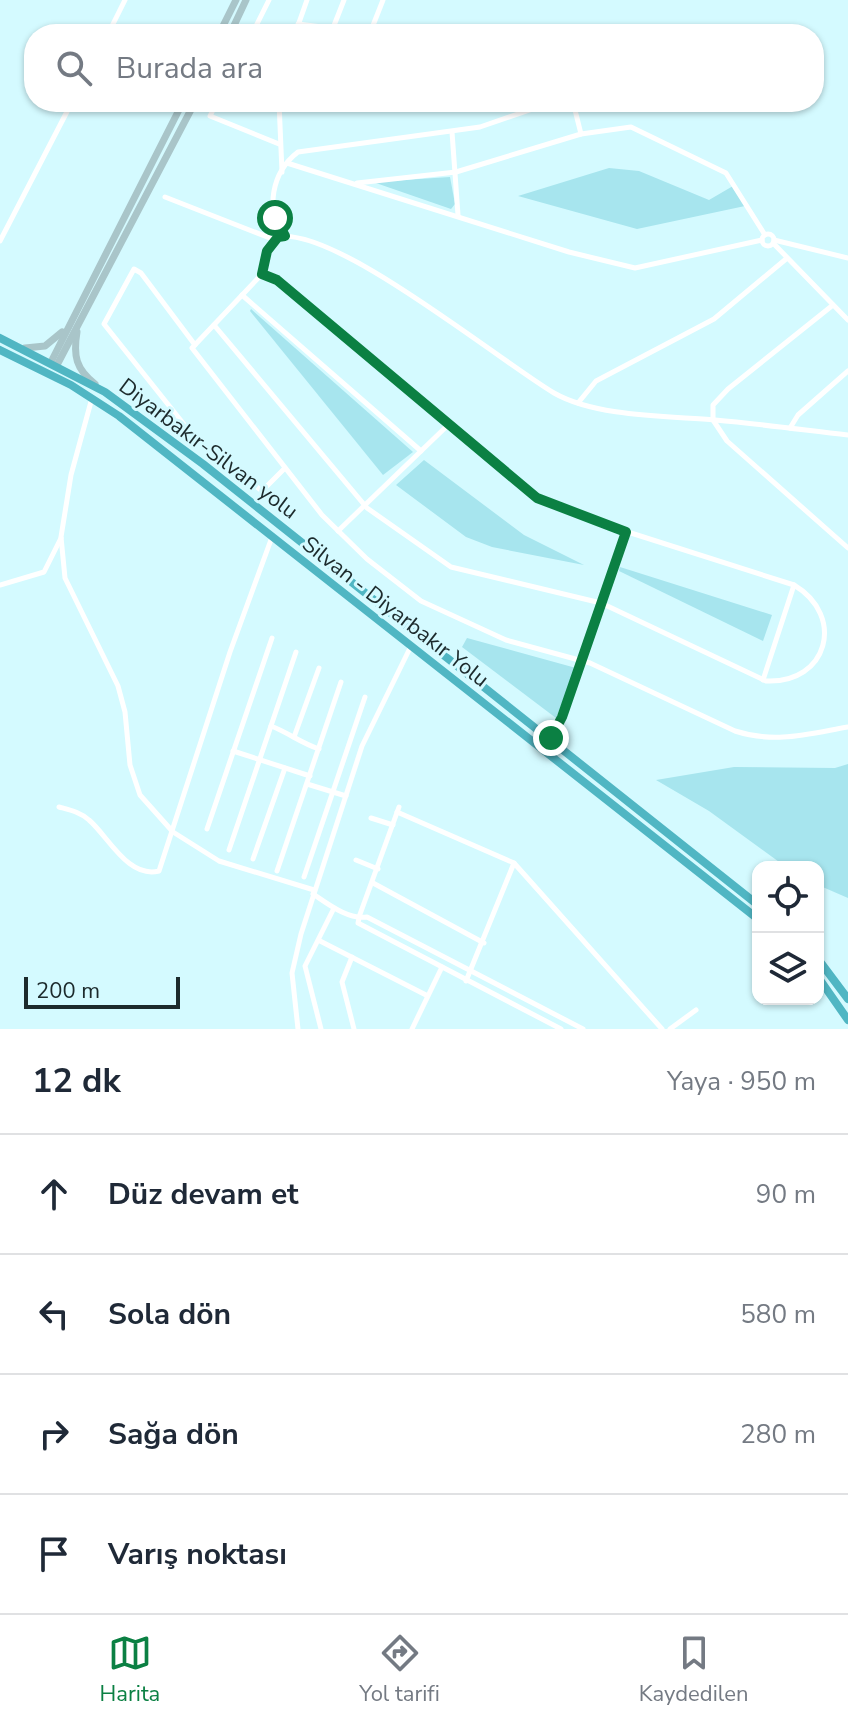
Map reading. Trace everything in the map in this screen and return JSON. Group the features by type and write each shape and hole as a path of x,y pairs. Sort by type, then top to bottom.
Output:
{"highway":[{"name":"Diyarbakır-Silvan yolu","path":"0,338 25,348 105,392 203,464 752,900"},
{"name":"Silvan - Diyarbakır Yolu","path":"0,350 93,397 752,914"},
{"path":"824,967 848,999"},
{"path":"824,986 848,1020"}],"street":[{"path":"113,24 125,0"},
{"path":"224,24 236,0"},
{"path":"235,24 246,0"},
{"path":"257,24 269,0"},
{"path":"298,24 307,0"},
{"path":"335,24 344,0"},
{"path":"374,24 383,0"},
{"path":"0,241 67,112"},
{"path":"105,392 80,372 76,363 75,324 178,112"},
{"path":"54,364 190,112"},
{"path":"212,112 210,116 279,144"},
{"path":"279,112 282,173"},
{"path":"285,236 278,228 272,208 273,189 287,163 298,152 452,132 494,123 525,112"},
{"path":"576,112 581,134"},
{"path":"356,183 456,172 581,134 631,127 707,161 735,183 766,246 774,242"},
{"path":"452,132 458,215"},
{"path":"287,163 569,252 635,268 764,238 848,258"},
{"path":"165,197 275,240"},
{"path":"848,435 677,418 578,403 558,395 501,360 335,250 293,234 275,240 267,251 262,274 192,348 338,531 367,559 434,608 506,640 582,660 735,731 758,738 786,739 848,727"},
{"path":"774,242 786,259 848,320"},
{"path":"578,403 596,381 714,319 786,259"},
{"path":"195,345 141,273 134,269 104,324 198,442 262,491 285,468"},
{"path":"214,325 364,505 451,567 601,603 763,680 778,681 803,674 816,662 824,643 825,626 819,611 805,592 794,585 626,532 537,498 277,280 262,274"},
{"path":"242,295 421,451"},
{"path":"833,305 728,389 713,405 713,420 727,441 848,548"},
{"path":"25,348 45,346 75,324"},
{"path":"790,428 798,415 848,371"},
{"path":"93,397 74,455 61,537 65,578 118,686 125,712 130,765 140,795 173,832 219,861 313,892 334,908 359,918 367,917 583,1029"},
{"path":"338,531 448,425"},
{"path":"551,738 557,731 626,532"},
{"path":"59,807 88,819 126,860 153,873 159,871 230,652 272,536"},
{"path":"0,585 44,572 61,537"},
{"path":"763,680 794,585"},
{"path":"207,829 272,638"},
{"path":"298,1029 292,973 313,892 373,719 411,646"},
{"path":"229,850 296,652"},
{"path":"294,737 319,668"},
{"path":"277,871 341,682"},
{"path":"304,877 365,697"},
{"path":"271,726 294,737 296,741 319,749"},
{"path":"233,751 310,776"},
{"path":"253,859 285,768"},
{"path":"307,784 346,796"},
{"path":"561,1029 358,923 398,809 514,863 662,1029"},
{"path":"371,818 393,825"},
{"path":"356,860 378,869"},
{"path":"466,981 514,863"},
{"path":"373,883 484,943"},
{"path":"321,1029 305,966 334,908"},
{"path":"320,941 426,995"},
{"path":"352,957 342,982 354,1029"},
{"path":"412,1029 442,967"},
{"path":"670,1029 696,1010"}],"shaded area":[{"path":"609,168 639,171 709,200 733,186 745,206 637,229 518,196"},
{"path":"450,177 455,204 451,209 373,182"},
{"path":"251,309 413,452 383,475"},
{"path":"424,460 524,535 584,565 492,547 466,537 396,485"},
{"path":"620,567 772,615 763,641 619,571"},
{"path":"467,638 576,668 556,718 462,647"},
{"path":"848,764 848,898 824,888 824,861 778,861 709,811 656,780 734,767 835,768"}],"route":[{"path":"275,218 285,236 278,237 267,251 262,274 277,280 537,498 580,517 626,532 557,731 551,738"}]}
